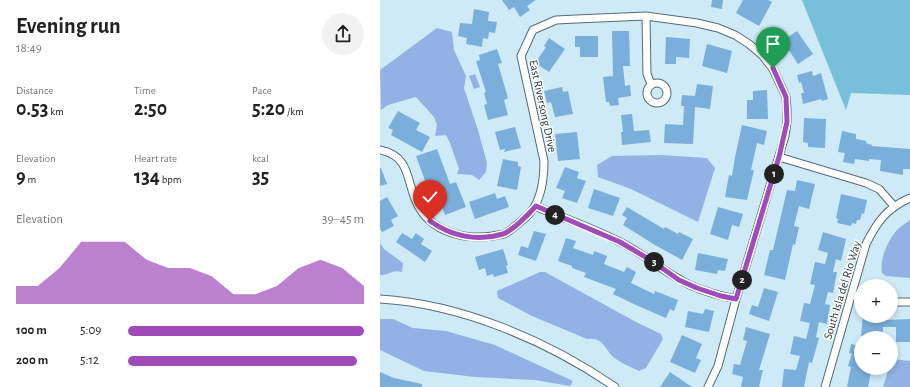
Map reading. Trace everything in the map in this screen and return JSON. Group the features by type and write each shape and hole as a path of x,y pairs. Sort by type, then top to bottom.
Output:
{"street":[{"path":"646,16 647,74 651,84"},
{"name":"East Riversong Drive","path":"380,150 399,158 408,175 415,200 430,221 453,234 470,238 504,234 528,216 536,206 544,172 544,161 521,56 533,30 556,20 646,16 697,23 718,28 735,35 749,44 762,55 773,68 786,97 787,122 779,157 736,299 718,366 708,387"},
{"path":"779,157 866,183 879,190 894,206"},
{"name":"South Isla del Rio Way","path":"825,387 866,244 876,224 894,206 910,198"},
{"path":"536,206 620,242 652,261 679,280 721,296 736,299"},
{"path":"380,299 417,303 450,310 504,328 556,351 615,387"},
{"path":"898,302 910,302"}],"shaded area":[{"path":"802,0 910,0 910,95 851,93 846,110"},
{"path":"437,28 452,32 454,50 466,76 464,88 487,163 486,172 479,180 472,175 457,174 459,169 446,135 435,136 437,125 434,117 416,97 388,105 381,110 380,70"},
{"path":"475,74 480,87 474,89 469,76"},
{"path":"661,155 707,158 715,168 698,222 631,189 598,177 597,165 612,156"},
{"path":"910,220 910,278 886,276 882,273 881,267 883,255 888,243 895,232"},
{"path":"380,243 384,249 403,263 402,272 396,271 380,275"},
{"path":"540,272 545,272 636,322 661,334 663,339 646,368 639,371 624,364 612,356 604,345 598,340 587,339 532,316 498,298 497,291"},
{"path":"380,319 393,319 413,328 446,331 495,345 573,381 570,386 535,380 475,377 424,371 380,350"},
{"path":"898,360 910,361 910,387 883,387 887,375 898,375"}],"building":[{"path":"502,0 536,0 527,6 530,10 520,17 514,7 509,10"},
{"path":"712,0 723,0 722,9 711,7"},
{"path":"743,0 768,0 772,2 759,26 736,13"},
{"path":"474,9 489,12 488,21 497,22 495,33 489,32 488,39 483,38 482,47 466,44 467,38 458,36 460,23 472,24"},
{"path":"612,31 629,31 630,66 623,66 625,86 630,85 631,96 618,98 619,105 610,106 609,102 606,102 603,77 613,76"},
{"path":"797,31 813,54 798,64 788,49 781,53 776,45"},
{"path":"575,36 598,36 598,57 580,57 580,47 575,47"},
{"path":"666,37 690,39 689,58 676,57 676,64 665,64"},
{"path":"549,38 565,49 549,72 535,63 546,47 544,46"},
{"path":"707,44 732,51 727,73 702,66"},
{"path":"497,49 502,63 498,64 508,98 504,100 508,115 488,120 484,105 487,104 484,93 486,92 476,61 480,60 479,55"},
{"path":"812,71 813,76 821,73 828,99 822,101 821,99 803,104 801,93 804,93 797,75"},
{"path":"697,84 713,86 710,109 695,107 693,144 664,143 665,124 683,125 684,106 681,106 682,95 695,96"},
{"path":"562,87 563,92 568,91 573,114 555,117 551,102 547,103 544,91"},
{"path":"767,90 768,119 747,119 747,100 753,100 753,91"},
{"path":"398,111 420,123 416,130 430,137 422,152 391,135 393,130 388,128"},
{"path":"632,114 634,131 649,130 651,142 622,145 621,132 623,132 621,115"},
{"path":"804,118 826,119 825,148 808,147 808,143 803,142"},
{"path":"742,125 767,131 764,145 757,143 751,170 754,170 747,200 725,197 729,175 732,176"},
{"path":"515,127 521,148 504,152 505,149 500,150 495,132"},
{"path":"842,131 856,134 856,139 866,141 866,143 872,146 910,149 910,169 903,169 903,175 880,171 881,160 869,159 869,161 855,159 854,164 843,162 845,153 838,152"},
{"path":"577,132 580,159 558,161 555,134"},
{"path":"437,149 450,184 456,182 466,207 445,215 433,183 427,186 416,156"},
{"path":"503,159 518,162 518,166 521,167 517,190 497,186"},
{"path":"565,167 579,172 577,178 586,181 577,203 562,198 565,191 556,188"},
{"path":"380,168 387,184 380,186"},
{"path":"797,180 815,184 809,209 799,206 794,226 799,227 795,245 793,244 785,280 764,275 770,250 773,250 787,190 795,191"},
{"path":"594,189 620,198 613,216 588,208"},
{"path":"495,193 497,199 505,196 509,207 475,219 469,202"},
{"path":"841,194 867,200 864,214 862,213 860,220 857,220 856,224 852,223 851,226 837,223 838,219 836,218"},
{"path":"387,197 398,216 391,220 394,226 382,232 380,229 380,201"},
{"path":"627,207 664,229 665,227 678,234 679,232 693,239 682,260 623,225 627,218 622,215"},
{"path":"718,207 743,214 739,227 732,225 728,240 710,234"},
{"path":"534,231 546,234 536,261 518,255 521,246 528,248"},
{"path":"823,232 846,239 841,261 836,259 833,272 837,272 833,293 828,292 825,304 830,305 827,324 819,322 816,337 819,338 812,363 809,362 804,387 782,387 784,369 796,370 800,356 790,354 794,336 806,339 810,323 800,321 804,303 810,304 815,285 810,284 815,262 825,264 828,253 818,250"},
{"path":"402,233 412,239 416,233 424,239 421,244 432,251 425,262 396,242"},
{"path":"566,238 576,241 573,248 593,255 594,251 607,256 604,264 624,272 627,267 636,272 631,283 654,294 655,291 678,300 674,311 670,309 666,318 638,306 613,294 616,289 584,277 586,273 558,261"},
{"path":"503,249 508,265 506,266 508,273 494,277 493,274 487,276 485,268 479,270 475,257"},
{"path":"698,253 728,259 725,271 718,270 717,274 695,270"},
{"path":"764,288 778,292 769,321 749,314 752,305 758,307"},
{"path":"705,309 714,311 709,332 685,327 688,311 703,314"},
{"path":"910,319 910,342 898,342 898,331 896,331 896,327 883,327 883,331 862,331 862,323 898,323 898,320"},
{"path":"746,327 770,334 759,370 763,370 759,387 741,387 743,377 732,374 734,364 740,365 747,341 743,340"},
{"path":"682,335 702,344 696,358 701,360 695,373 670,362"},
{"path":"851,344 854,345 854,375 871,375 868,387 847,387 851,367 848,366 852,354 849,353"},
{"path":"380,372 394,378 422,384 422,387 380,387"},
{"path":"670,372 692,387 660,387"}],"route":[{"path":"430,221 453,234 470,238 487,237 504,234 528,216 536,206 620,242 652,261 679,280 721,296 736,299 785,136 787,122 786,97 773,68"}]}
